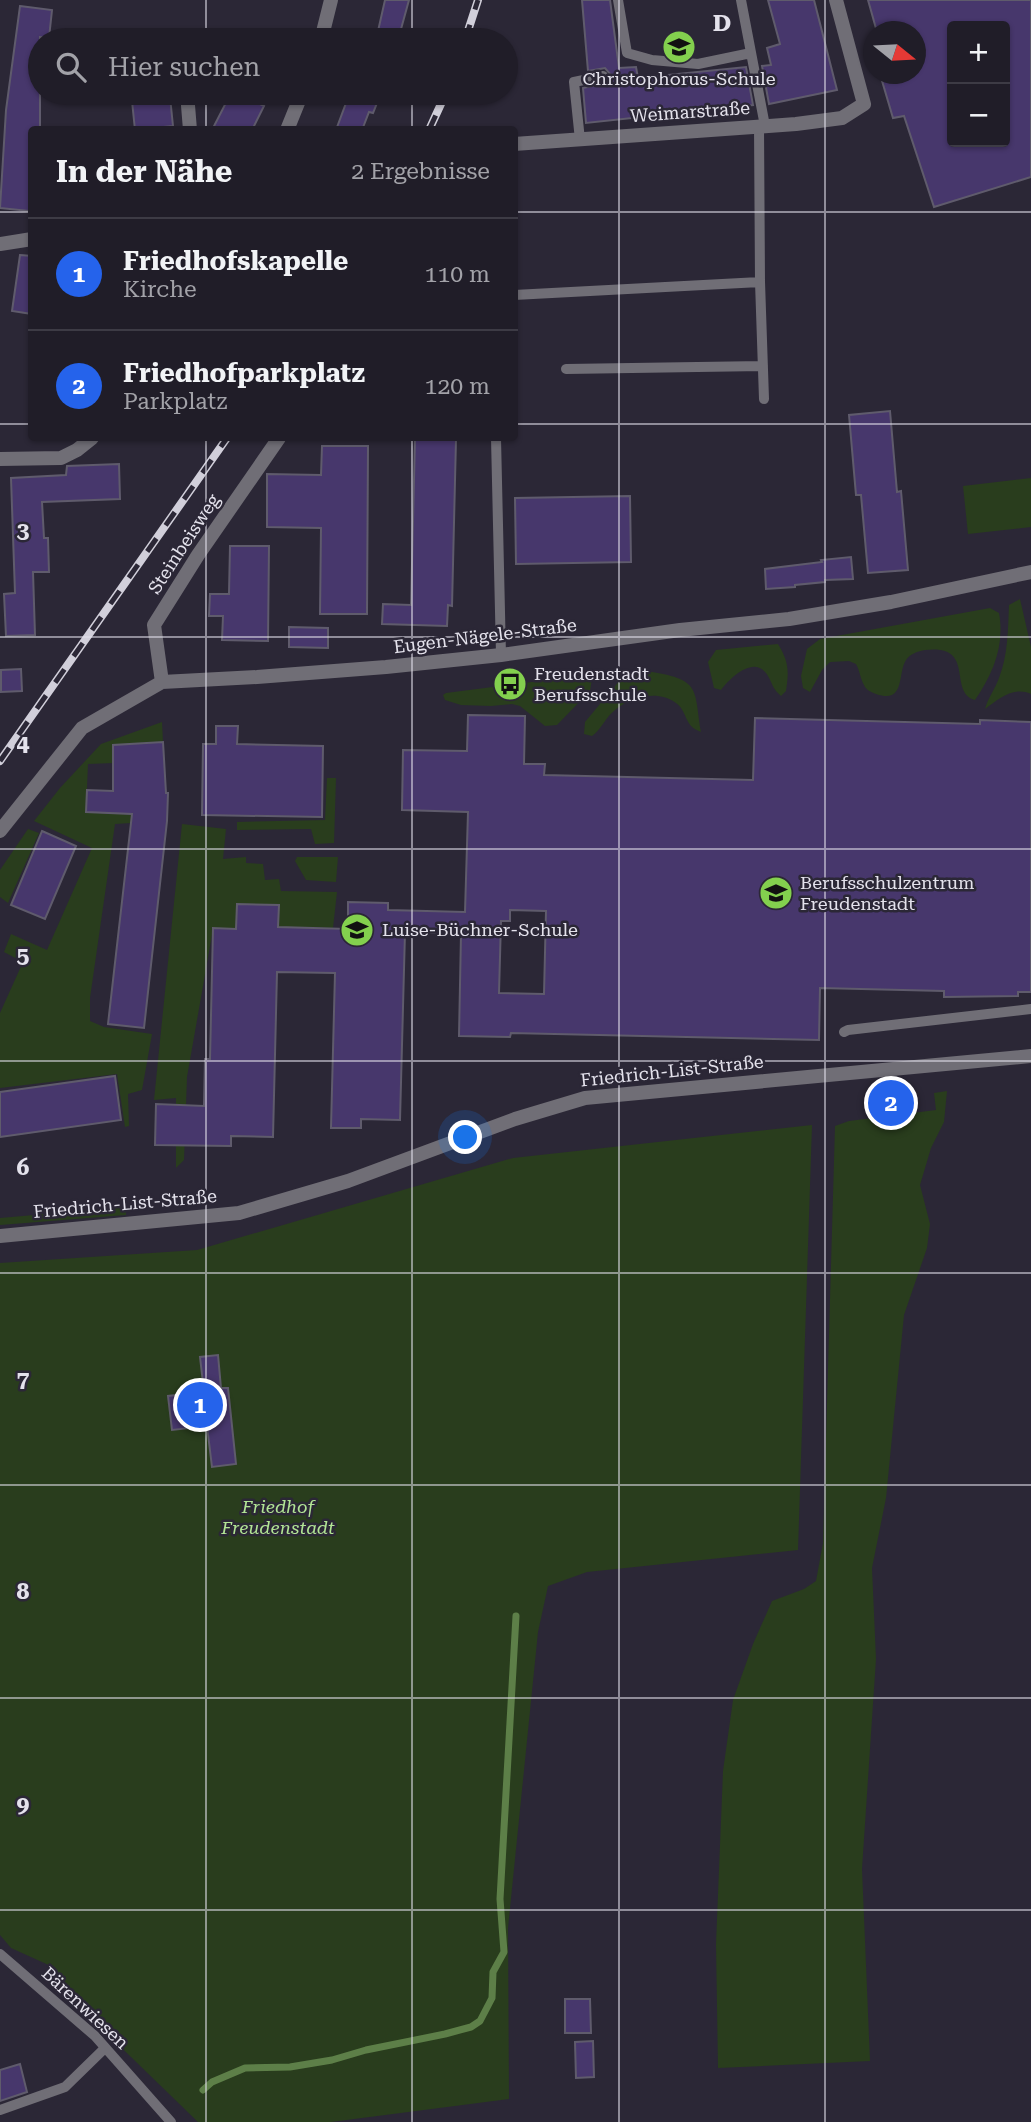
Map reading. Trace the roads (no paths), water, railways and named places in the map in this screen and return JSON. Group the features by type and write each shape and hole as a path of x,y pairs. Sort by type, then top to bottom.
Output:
{"street":[{"path":"324,28 331,0"},
{"name":"Weimarstraße","path":"518,144 762,127 842,118 864,104 836,0"},
{"path":"188,105 190,126"},
{"path":"289,126 297,105"},
{"path":"0,244 28,240"},
{"path":"0,459 61,458 88,441"},
{"name":"Steinbeisweg","path":"162,682 154,625 198,555 277,441"},
{"name":"Eugen-Nägele-Straße","path":"0,831 82,728 162,682 281,675 501,654 680,630 789,619 891,602 1031,572"},
{"name":"Friedrich-List-Straße","path":"0,1236 239,1213 348,1181 515,1119 584,1098 1031,1056"}],"lane":[{"path":"618,0 627,52 652,60 698,64 751,53"},
{"path":"741,0 762,127 760,282 764,399"},
{"path":"580,139 574,82 603,76"},
{"path":"518,295 760,282"},
{"path":"566,369 763,366"},
{"path":"496,441 501,654"},
{"path":"844,1032 1031,1009"},
{"name":"Bärenwiesen","path":"0,1954 94,2036 171,2122"},
{"path":"0,2110 65,2087 105,2048"}],"waterway":[{"path":"203,2090 212,2082 245,2068 290,2067 332,2060 366,2050 445,2034 471,2027 480,2021 492,1998 493,1972 504,1952 500,1899 516,1616"}],"railway":[{"path":"469,28 478,0"},
{"path":"431,126 440,105"},
{"path":"0,761 225,441"}],"place":[{"name":"Christophorus-Schule","path":"679,47"},
{"name":"Freudenstadt Berufsschule","path":"510,684"},
{"name":"Berufsschulzentrum Freudenstadt","path":"776,893"},
{"name":"Luise-Büchner-Schule","path":"357,930"},
{"name":"Friedhofparkplatz","path":"891,1103"},
{"name":"Friedhofskapelle","path":"200,1405"}],"park label":[{"name":"Friedhof Freudenstadt","path":"278,1517"}]}
